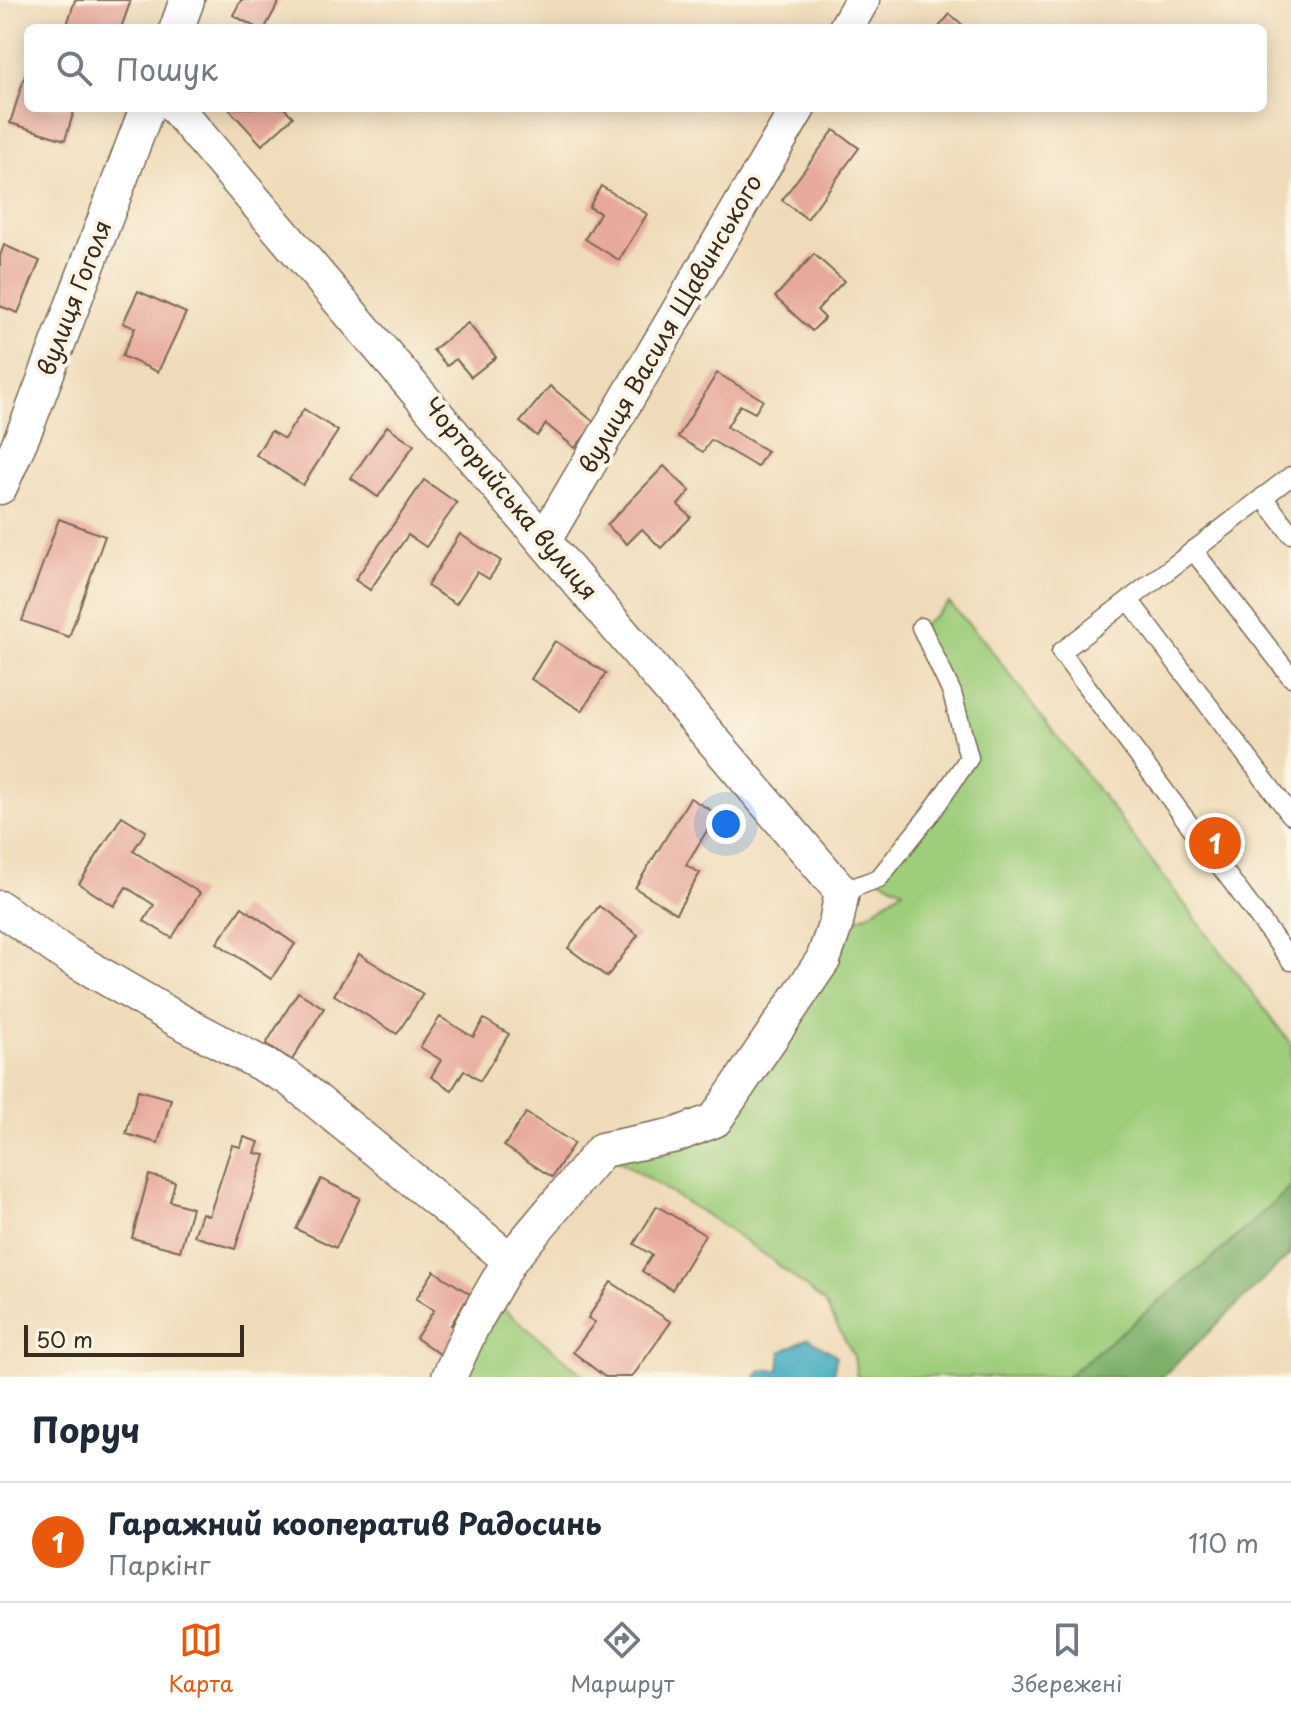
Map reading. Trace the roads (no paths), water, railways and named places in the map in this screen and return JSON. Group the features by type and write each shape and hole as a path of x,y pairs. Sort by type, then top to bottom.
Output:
{"street":[{"path":"178,24 187,0"},
{"path":"848,24 862,0"},
{"name":"вулиця Гоголя","path":"0,487 28,423 145,112"},
{"name":"Чорторийська вулиця","path":"179,112 842,892"},
{"name":"вулиця Василя Щавинського","path":"544,540 796,112"},
{"path":"449,1377 472,1326 510,1260 602,1150 676,1135 715,1120 823,960 836,923 842,892"},
{"path":"0,908 65,954 180,1021 290,1079 510,1260"}],"lane":[{"path":"1291,476 1061,652 1291,961"},
{"path":"1263,497 1291,534"},
{"path":"1193,550 1291,677"},
{"path":"1129,600 1291,815"},
{"path":"842,892 879,878 931,813 969,758 952,693 921,627"}],"water":[{"path":"808,1338 836,1355 834,1377 756,1377 761,1370 779,1370 781,1352"}],"place":[{"name":"Гаражний кооператив Радосинь","path":"1215,843"}]}
